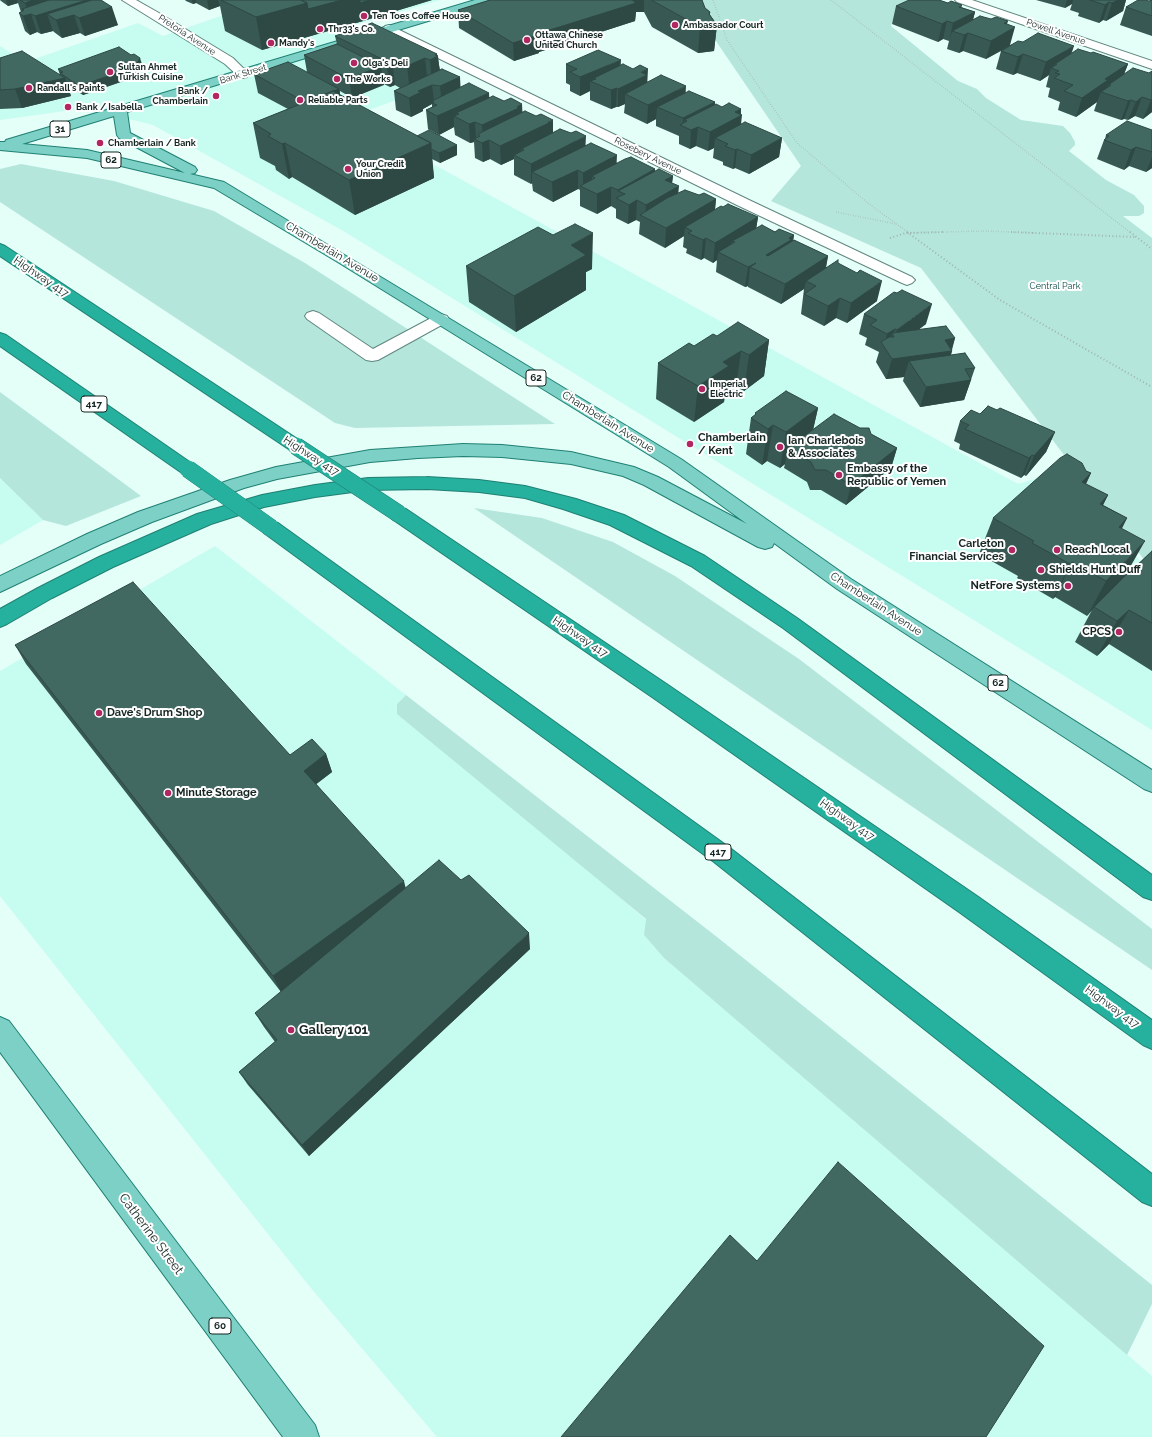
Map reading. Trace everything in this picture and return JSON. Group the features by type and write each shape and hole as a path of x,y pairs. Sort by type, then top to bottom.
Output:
{"highway":[{"name":"Highway 417","path":"0,249 399,514 653,686 968,904 1152,1036"},
{"name":"417","path":"0,338 271,528 722,855 1152,1192"},
{"path":"0,619 45,593 146,544 204,519 262,501 315,490 427,482 480,486 525,492 617,520 698,561 790,623 1152,889"}],"main road":[{"name":"Bank Street","path":"0,147 487,0"},
{"path":"120,111 124,135 219,185"},
{"name":"Chamberlain Avenue","path":"0,147 87,154 219,185 675,463 844,584 1152,782"},
{"path":"0,585 94,539 145,517 276,473 370,456 463,450 502,451 570,458 628,471 658,484 844,584"},
{"name":"Catherine Street","path":"0,1030 303,1437"}],"street":[{"name":"Pretoria Avenue","path":"128,0 229,61 243,74"},
{"name":"Powell Avenue","path":"961,0 1152,65"},
{"name":"Rosebery Avenue","path":"389,29 744,203 907,280"},
{"path":"313,316 372,356 441,319"}],"path":[{"path":"713,0 727,40 797,143 906,233 1000,300 1152,387"},
{"path":"831,0 1152,249"},
{"path":"906,233 985,231 1135,237"}],"shaded area":[{"path":"267,0 440,0 351,26 454,79 358,114 378,134 1018,484 1045,476 1152,571 1152,730 345,232 153,125 86,108 0,120 0,46 26,62 138,23 163,36"},
{"path":"0,478 43,520 0,545"},
{"path":"215,546 406,695 397,704 646,920 644,935 664,958 1152,1376 1152,1437 437,1437 310,1287 0,896 0,671"}],"green space":[{"name":"Central Park","path":"688,0 922,0 928,2 892,22 891,26 958,81 977,89 986,98 1021,120 1063,126 1070,133 1075,142 1075,145 1069,151 1106,180 1134,195 1144,206 1144,213 1139,216 1123,216 1152,238 1152,570 921,268 771,201 801,166"},
{"path":"21,164 114,181 214,211 305,263 555,424 355,428 335,423 0,202 0,169"},
{"path":"0,392 141,496 66,526 43,520 0,478"},
{"path":"474,508 542,518 613,542 675,576 799,659 1152,929 1152,970"},
{"path":"406,695 717,937 1152,1285 1152,1304 1127,1355 664,958 644,935 646,919 397,714 397,704"}],"building":[{"path":"20,0 33,0 25,3"},
{"path":"49,0 87,0 35,16 31,14 23,16 19,13 24,10 22,9"},
{"path":"92,0 101,0 112,7 79,18 74,15 56,20 47,14"},
{"path":"221,0 301,0 307,3 256,17"},
{"path":"301,0 342,0 308,9 307,3"},
{"path":"360,0 370,0 360,3"},
{"path":"490,0 632,0 636,3 513,43 458,10"},
{"path":"652,0 702,0 705,8 710,12 709,14 717,25 700,27"},
{"path":"909,0 939,0 948,3 951,1 962,5 959,7 975,12 953,23 947,21 942,24 896,6"},
{"path":"1090,0 1118,0 1112,3 1109,2 1105,5"},
{"path":"1138,0 1152,0 1152,16 1126,7"},
{"path":"980,16 991,19 996,17 1008,21 1004,23 1015,27 991,41 968,33 964,35 952,31"},
{"path":"372,23 437,54 435,55 438,56 430,60 425,58 407,66 392,59 386,61 335,36"},
{"path":"1038,33 1074,46 1046,62 1023,54 1018,57 1001,51 1018,41 1023,42"},
{"path":"337,44 381,66 349,79 304,55"},
{"path":"119,47 131,55 134,54 140,58 135,67 79,86 60,73 63,72 58,69"},
{"path":"1078,49 1091,53 1093,52 1128,64 1105,79 1108,80 1082,98 1064,91 1073,85 1054,78 1060,74 1055,73 1059,71 1051,68"},
{"path":"598,50 621,60 580,77 570,72 577,69 566,64"},
{"path":"22,51 65,78 15,89 0,90 0,58"},
{"path":"288,62 339,89 305,102 254,74"},
{"path":"623,64 633,69 640,65 648,69 641,72 647,75 618,89 611,90 590,81 596,79 594,78"},
{"path":"1133,68 1149,73 1152,71 1151,100 1142,97 1136,102 1131,100 1128,101 1101,92 1111,85 1108,85"},
{"path":"442,69 460,77 440,86 432,85 418,91 421,92 409,98 394,91"},
{"path":"661,75 686,86 648,105 625,94"},
{"path":"469,83 489,93 437,116 426,110 437,105 432,103 434,102 432,101"},
{"path":"333,91 431,143 349,180 285,143 282,144 268,136 271,134 253,123"},
{"path":"689,91 715,102 683,118 657,107"},
{"path":"493,96 504,101 511,98 522,104 517,107 519,108 482,125 475,122 469,124 454,116 459,114 456,113"},
{"path":"729,103 741,109 735,112 742,115 710,132 698,127 691,130 680,125 687,121 684,120 716,104 722,107"},
{"path":"525,111 536,116 541,114 553,120 500,146 489,140 482,143 474,139 480,136 478,134"},
{"path":"1127,121 1152,130 1152,152 1136,147 1131,150 1104,140 1109,136 1106,135"},
{"path":"745,122 782,138 751,155 725,146 728,144 715,138"},
{"path":"560,129 571,133 576,131 586,136 531,164 514,155 524,150 521,149"},
{"path":"429,130 457,145 439,153 431,149 431,143 417,136"},
{"path":"591,143 617,155 583,173 578,170 552,182 532,172"},
{"path":"631,157 655,169 618,190 611,187 597,194 580,186 595,178 592,176"},
{"path":"659,169 673,176 665,180 679,186 646,205 637,200 629,205 616,198 625,194 618,191"},
{"path":"685,190 699,195 704,193 716,199 666,228 640,215 667,198"},
{"path":"728,204 758,217 715,243 706,238 703,240 688,233 692,231 685,227 721,206 723,207"},
{"path":"575,224 593,233 571,245 586,255 514,296 466,266 538,227 553,235"},
{"path":"762,225 775,232 779,229 794,235 789,238 791,240 766,255 768,256 794,240 828,256 785,284 750,267 756,263 748,267 718,252 735,242 732,241"},
{"path":"838,260 838,263 857,273 860,270 882,281 851,303 840,298 828,306 804,294 816,286 806,281"},
{"path":"902,290 932,304 897,330 895,329 887,334 870,325 877,320 864,314 894,292 897,293"},
{"path":"738,322 769,340 749,355 741,351 723,362 729,366 698,386 658,363 689,343 694,346 713,334 717,336"},
{"path":"946,326 955,338 945,340 952,351 892,359 881,342 889,337 894,337 892,333"},
{"path":"965,353 975,368 965,369 971,380 926,387 909,361"},
{"path":"786,391 818,408 786,432 773,425 768,429 751,418 756,414 755,413"},
{"path":"988,406 997,410 1000,408 1055,432 1034,456 1032,455 1029,458 965,429 969,425 960,421 971,410 980,414"},
{"path":"834,414 860,428 869,428 871,434 897,448 851,485 826,470 815,470 811,462 788,448"},
{"path":"1067,454 1082,463 1086,471 1091,473 1082,482 1108,495 1100,504 1127,518 1119,527 1145,541 1106,581 1072,562 1070,564 1032,543 1034,541 993,518 1060,458"},
{"path":"1152,551 1152,623 1129,610 1117,621 1094,607 1130,571"},
{"path":"133,582 290,755 312,739 326,754 304,771 404,881 273,976 15,645"},
{"path":"439,860 461,880 469,875 529,933 302,1145 239,1072 277,1040 255,1013"},
{"path":"838,1162 1044,1346 986,1437 561,1437 730,1235 757,1261"}],"place":[{"name":"Ten Toes Coffee House","path":"364,16"},
{"name":"Ambassador Court","path":"675,25"},
{"name":"Thr33's Co.","path":"320,29"},
{"name":"Ottawa Chinese United Church","path":"527,40"},
{"name":"Mandy's","path":"271,43"},
{"name":"Olga's Deli","path":"354,63"},
{"name":"Sultan Ahmet Turkish Cuisine","path":"110,72"},
{"name":"The Works","path":"337,79"},
{"name":"Randall's Paints","path":"29,88"},
{"name":"Bank / Chamberlain","path":"216,96"},
{"name":"Reliable Parts","path":"300,100"},
{"name":"Bank / Isabella","path":"68,107"},
{"name":"Chamberlain / Bank","path":"100,143"},
{"name":"Your Credit Union","path":"348,169"},
{"name":"Imperial Electric","path":"702,389"},
{"name":"Chamberlain / Kent","path":"690,444"},
{"name":"Ian Charlebois & Associates","path":"780,447"},
{"name":"Embassy of the Republic of Yemen","path":"839,475"},
{"name":"Carleton Financial Services","path":"1012,550"},
{"name":"Reach Local","path":"1057,550"},
{"name":"Shields Hunt Duff","path":"1041,570"},
{"name":"NetFore Systems","path":"1068,586"},
{"name":"CPCS","path":"1119,632"},
{"name":"Dave's Drum Shop","path":"99,713"},
{"name":"Minute Storage","path":"168,793"},
{"name":"Gallery 101","path":"291,1030"}]}
